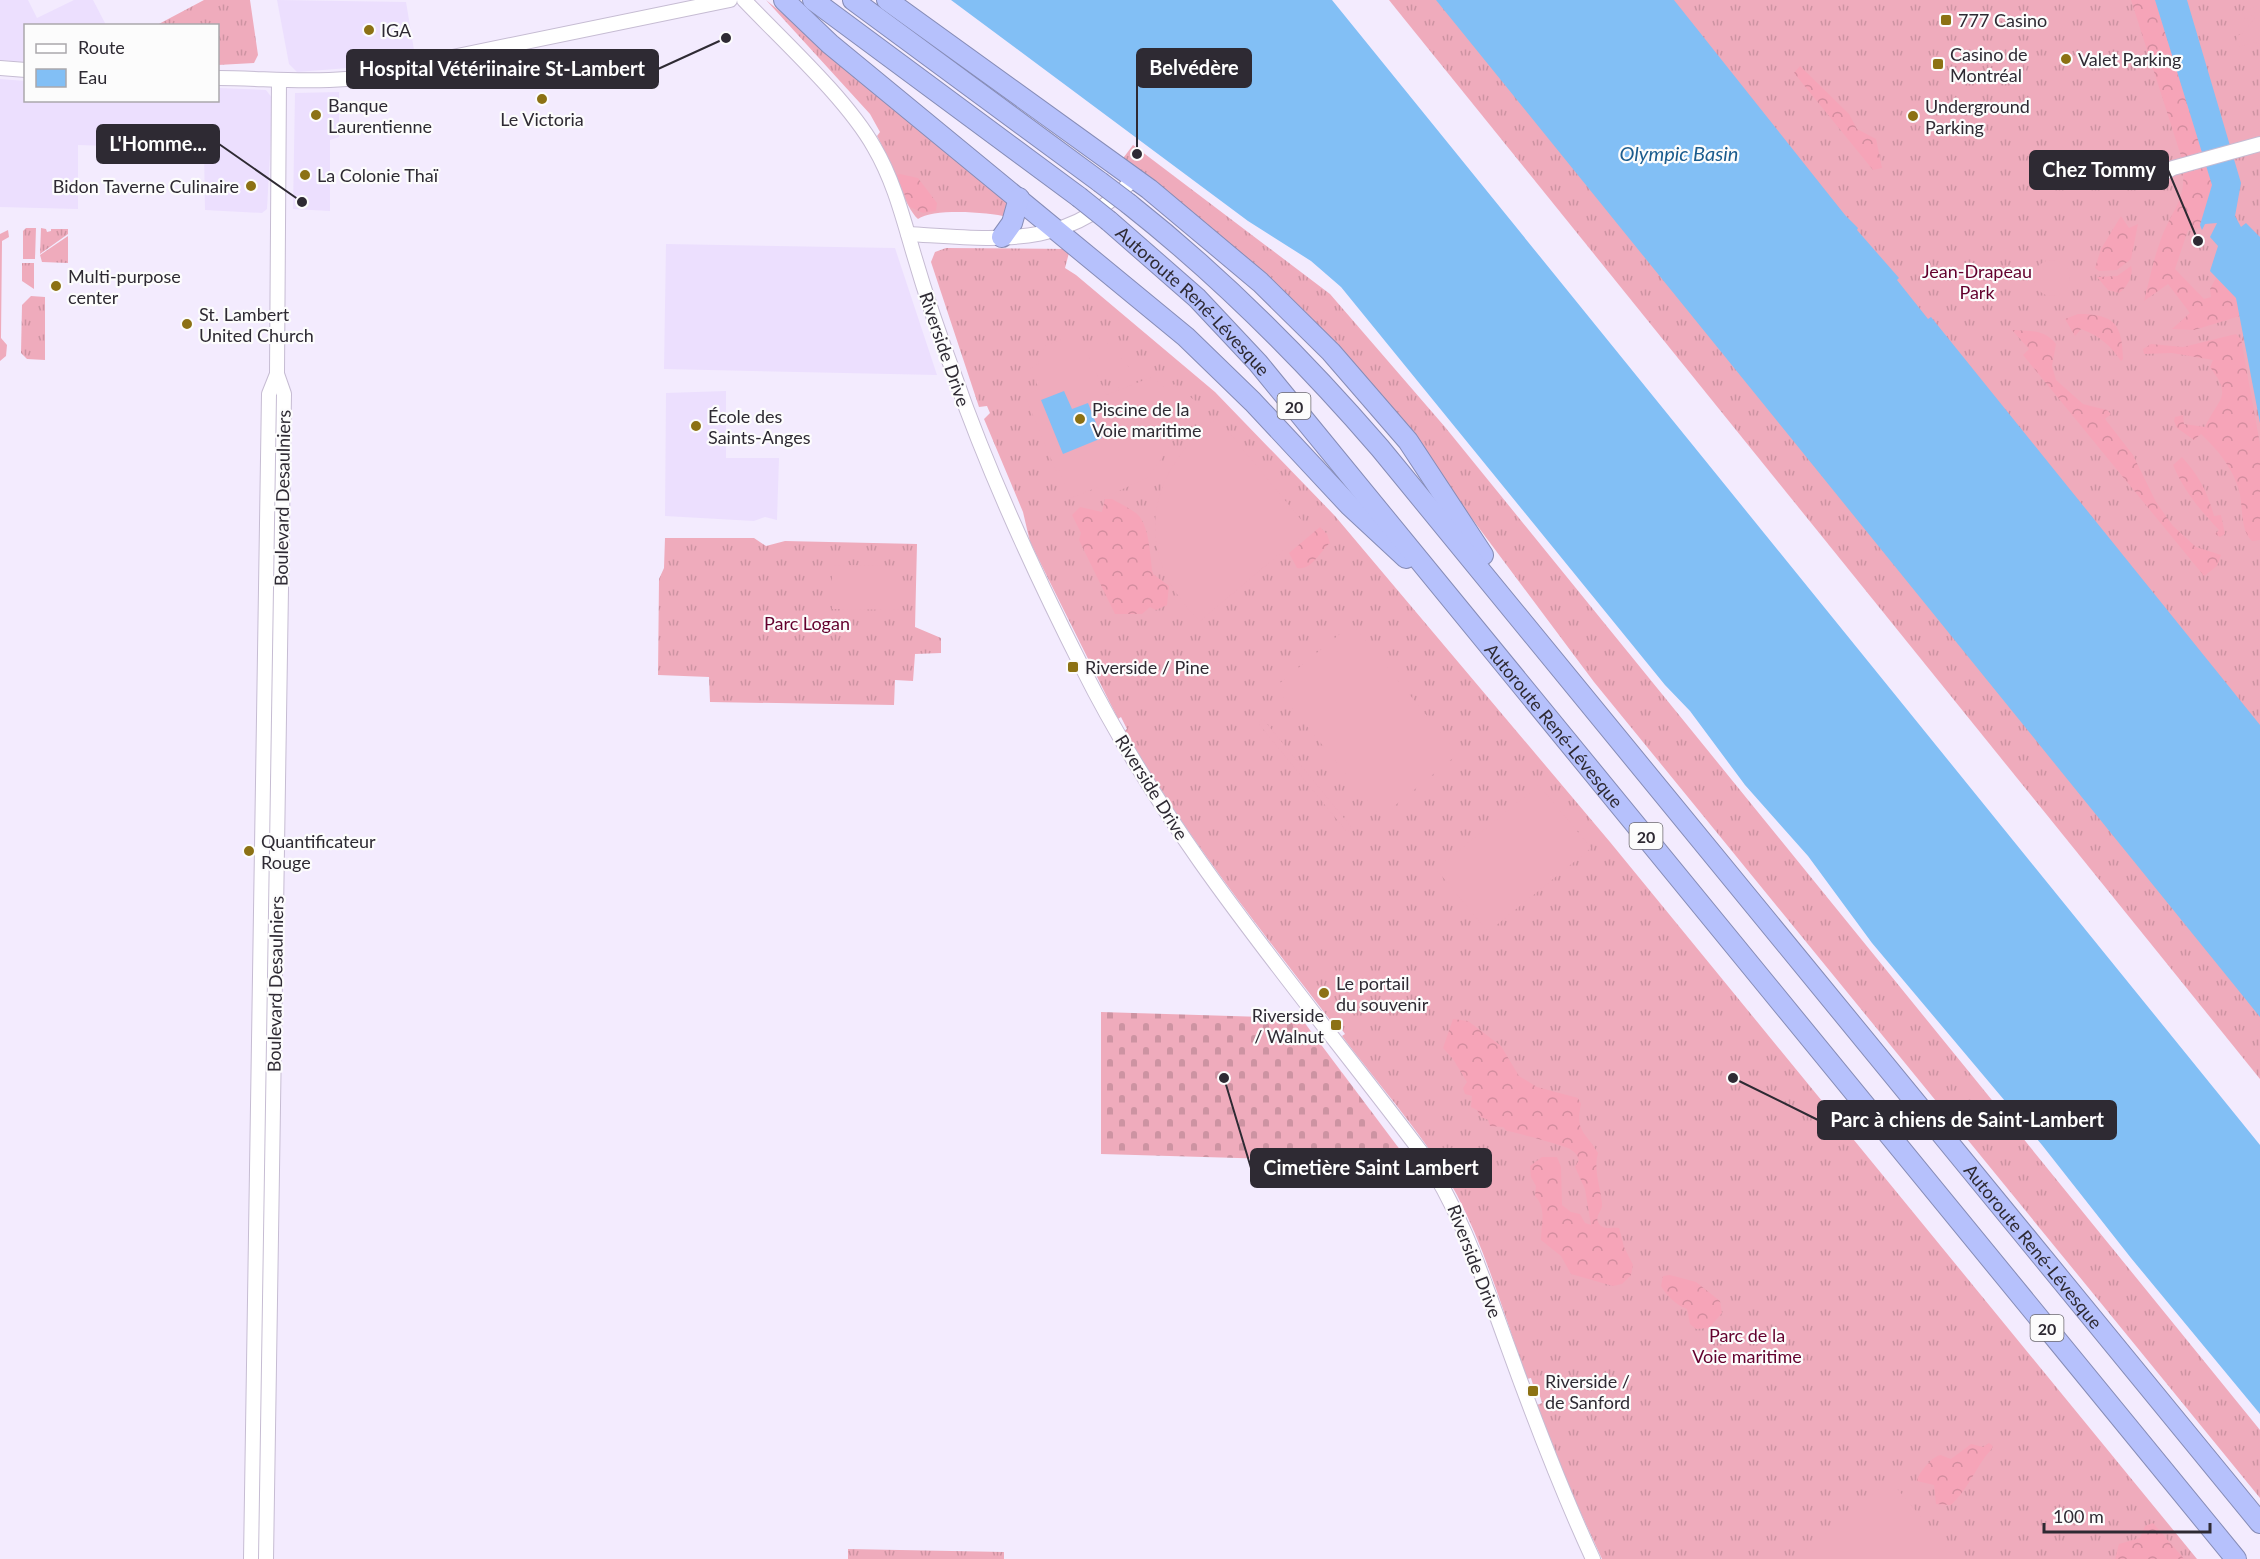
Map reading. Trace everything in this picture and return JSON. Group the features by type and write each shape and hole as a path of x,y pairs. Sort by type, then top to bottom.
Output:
{"highway":[{"path":"784,0 830,45 1186,337 1253,402 1350,506 1461,608"},
{"name":"Autoroute René-Lévesque","path":"813,0 1109,221 1180,282 1243,345 1461,608 2236,1559"},
{"name":"Autoroute René-Lévesque","path":"853,0 1129,204 1198,262 1333,394 1388,457 2260,1523"},
{"path":"887,0 1134,177 1244,268 1310,331 1356,380 1416,451 1540,643"},
{"path":"1002,237 1012,223 1019,198"}],"street":[{"path":"219,78 279,80 291,83 346,79 730,0"},
{"name":"Riverside Drive","path":"744,0 866,134 891,182 932,313 983,453 1032,565 1094,690 1135,764 1188,845 1442,1183 1467,1234 1546,1450 1593,1559"},
{"path":"0,68 24,70"},
{"name":"Boulevard Desaulniers","path":"266,1559 284,394 277,374 279,80"},
{"path":"2154,178 2173,168 2260,144"},
{"path":"908,234 1002,237 1032,236 1057,230 1096,213 1134,177"},
{"name":"Boulevard Desaulniers","path":"251,1559 269,394 277,374"}],"shaded area":[{"path":"0,0 28,0 37,18 74,0 93,0 105,24 24,24 24,62 0,60"},
{"path":"277,0 406,2 415,56 348,68 297,72 289,64"},
{"path":"0,79 24,81 24,102 219,102 219,88 266,90 273,99 267,209 262,213 205,210 204,149 78,145 78,209 0,207"},
{"path":"339,92 339,137 330,140 330,211 293,209 295,93"},
{"path":"666,244 895,248 937,375 664,369"},
{"name":"École des Saints-Anges","path":"726,391 726,458 779,458 777,520 765,517 754,521 665,516 666,393"}],"green space":[{"path":"204,0 250,0 258,55 254,63 219,65 219,24 159,24"},
{"path":"766,0 999,189 1008,203 1007,217 948,212 918,219 902,193 877,136 880,132 870,114"},
{"name":"Jean-Drapeau Park","path":"1389,0 2260,0 2260,1079 1397,10"},
{"path":"2131,0 2155,0 2212,185 2201,228 2188,230 2175,269 2204,299 2211,297 2210,289 2216,278 2236,298 2240,316 2194,330 2172,329 2190,313 2168,284 2144,301 2160,242 2181,195 2183,174 2182,159"},
{"path":"2257,6 2254,15 2245,19 2242,11"},
{"path":"2260,11 2260,44 2253,42 2239,47 2236,42 2237,36 2243,33"},
{"path":"1800,66 1849,114 1857,129 1876,139 1882,168 1873,170 1794,73"},
{"path":"1133,145 1330,294 1445,427 2260,1430 2260,1498 1594,682 1408,433 1121,161"},
{"path":"896,175 918,178 937,203 936,211 923,213 910,207"},
{"path":"2121,216 2129,228 2138,224 2131,259 2117,270 2099,271 2095,268 2101,249"},
{"path":"26,228 36,228 35,259 23,259 23,231"},
{"path":"41,228 46,229 47,232 51,229 68,229 68,234 40,254"},
{"path":"8,230 9,237 2,241 1,338 7,345 6,356 0,361 0,234"},
{"path":"68,236 68,263 42,262 40,255"},
{"name":"Parc de la Voie maritime","path":"946,248 1070,249 1065,268 1215,392 1335,516 1610,842 2197,1559 1602,1559 1566,1481 1537,1405 1542,1403 1539,1393 1535,1391 1531,1378 1527,1379 1478,1240 1445,1174 1418,1133 1342,1036 1345,1034 1337,1023 1334,1025 1224,881 1172,807 1124,731 1127,729 1121,717 1118,719 1030,542 1023,512 984,419 990,413 987,406 979,407 931,262 935,252"},
{"path":"2052,260 2064,266 2070,278 2064,290 2052,296 2040,290 2034,278 2040,266"},
{"path":"22,263 34,263 34,289 22,281"},
{"path":"2131,266 2132,273 2129,281 2119,293 2108,290 2097,277 2117,276"},
{"path":"31,296 45,297 45,360 27,359 21,353 22,305"},
{"path":"2078,314 2100,316 2114,323 2121,337 2123,359 2121,361 2109,346 2094,335 2081,329 2075,336 2065,319"},
{"path":"2012,330 2041,333 2056,344 2052,366 2056,380 2083,404 2107,410 2111,414 2105,419 2133,455 2156,502 2173,526 2196,547 2221,555 2217,566 2204,576 2023,355 2029,349"},
{"path":"2236,334 2241,339 2260,444 2260,540 2252,541 2243,523 2240,493 2227,465 2201,434 2194,440 2177,428 2174,421 2175,417 2183,415 2184,424 2205,427 2219,403 2222,391 2210,367 2213,360 2172,353 2144,354 2143,349 2151,344 2183,347"},
{"name":"Piscine de la Voie maritime","path":"1063,339 1081,339 1106,395 1152,377 1169,391 1174,384 1199,404 1171,440 1168,450 1147,478 1103,498 1098,487 1071,498 1059,470 1056,471 1025,396 1039,389 1030,368 1039,364 1038,361 1045,346"},
{"path":"1107,343 1135,373 1119,388 1091,359"},
{"path":"1217,418 1303,522 1303,534 1200,621 1178,596 1163,569 1156,542 1156,515 1162,489 1174,464 1193,440"},
{"path":"2182,457 2202,484 2214,516 2221,515 2225,534 2220,537 2215,534 2219,530 2193,500 2177,474 2173,465"},
{"path":"1105,499 1112,499 1139,516 1146,531 1153,574 1169,586 1167,605 1156,610 1150,607 1142,614 1115,614 1079,540 1081,533 1072,515 1080,507 1102,512"},
{"path":"1320,527 1327,534 1330,543 1312,563 1297,568 1289,553"},
{"name":"Parc Logan","path":"665,538 754,538 766,546 785,541 917,544 915,627 941,638 941,653 915,654 913,681 895,680 894,705 710,702 709,677 658,675 659,579 664,568"},
{"path":"832,565 901,566 901,610 832,609"},
{"path":"1352,624 1458,754 1381,817 1275,687"},
{"path":"1263,719 1352,828 1347,832 1258,723"},
{"path":"1539,785 1591,848 1488,932 1436,869"},
{"path":"1101,1012 1301,1018 1410,1163 1101,1154"},
{"path":"1453,1019 1468,1021 1501,1046 1519,1076 1537,1087 1578,1098 1581,1104 1580,1126 1598,1153 1597,1173 1602,1204 1598,1222 1605,1228 1619,1228 1624,1247 1633,1265 1631,1275 1622,1284 1613,1286 1571,1274 1561,1256 1541,1240 1542,1211 1535,1196 1536,1186 1531,1177 1530,1166 1542,1157 1557,1157 1561,1167 1562,1205 1571,1212 1580,1214 1585,1223 1591,1225 1585,1189 1575,1167 1579,1160 1575,1152 1566,1147 1507,1131 1503,1127 1490,1126 1488,1120 1481,1117 1477,1110 1471,1107 1472,1096 1465,1094 1463,1088 1467,1082 1453,1059 1443,1048"},
{"path":"1670,1275 1696,1282 1720,1301 1722,1313 1709,1328 1696,1329 1690,1324 1687,1309 1676,1303 1663,1290 1661,1286 1663,1276"},
{"path":"1989,1443 1993,1446 1951,1505 1936,1504 1934,1485 1917,1481 1934,1458 1941,1455 1951,1459 1971,1444 1983,1447"},
{"path":"1890,1480 1956,1559 1796,1559 1796,1558"},
{"path":"2153,1523 2184,1559 2115,1559 2119,1544 2140,1538 2145,1526"},
{"path":"848,1549 1004,1552 1004,1559 848,1559"}],"water":[{"path":"951,0 1332,0 2260,1145 2260,1414 2131,1258 2042,1145 1872,943 1808,856 1745,785 1690,711 1665,685 1341,287 1311,261 1248,221"},
{"name":"Olympic Basin","path":"1436,0 1674,0 1845,215 1858,228 1857,230 1899,278 1897,280 1928,319 1931,317 2260,725 2260,1017"},
{"path":"2155,0 2187,0 2241,183 2235,216 2241,227 2246,223 2260,237 2260,423 2236,298 2210,271 2218,246 2210,237 2217,223 2205,224 2202,230 2200,225 2212,185"},
{"path":"1064,391 1072,409 1088,403 1102,438 1063,454 1041,400"}],"place":[{"name":"777 Casino","path":"1946,20"},
{"name":"IGA","path":"369,30"},
{"name":"Hospital Vétériinaire St-Lambert","path":"726,38"},
{"name":"Valet Parking","path":"2066,59"},
{"name":"Casino de Montréal","path":"1938,64"},
{"name":"Le Victoria","path":"542,99"},
{"name":"Banque Laurentienne","path":"316,115"},
{"name":"Underground Parking","path":"1913,116"},
{"name":"Belvédère","path":"1137,154"},
{"name":"La Colonie Thaï","path":"305,175"},
{"name":"Bidon Taverne Culinaire","path":"251,186"},
{"name":"L'Homme...","path":"302,202"},
{"name":"Chez Tommy","path":"2198,241"},
{"name":"Multi-purpose center","path":"56,286"},
{"name":"St. Lambert United Church","path":"187,324"},
{"name":"Piscine de la Voie maritime","path":"1080,419"},
{"name":"École des Saints-Anges","path":"696,426"},
{"name":"Riverside / Pine","path":"1073,667"},
{"name":"Quantificateur Rouge","path":"249,851"},
{"name":"Le portail du souvenir","path":"1324,993"},
{"name":"Riverside / Walnut","path":"1336,1025"},
{"name":"Cimetière Saint Lambert","path":"1224,1078"},
{"name":"Parc à chiens de Saint-Lambert","path":"1733,1078"},
{"name":"Riverside / de Sanford","path":"1533,1391"}]}
